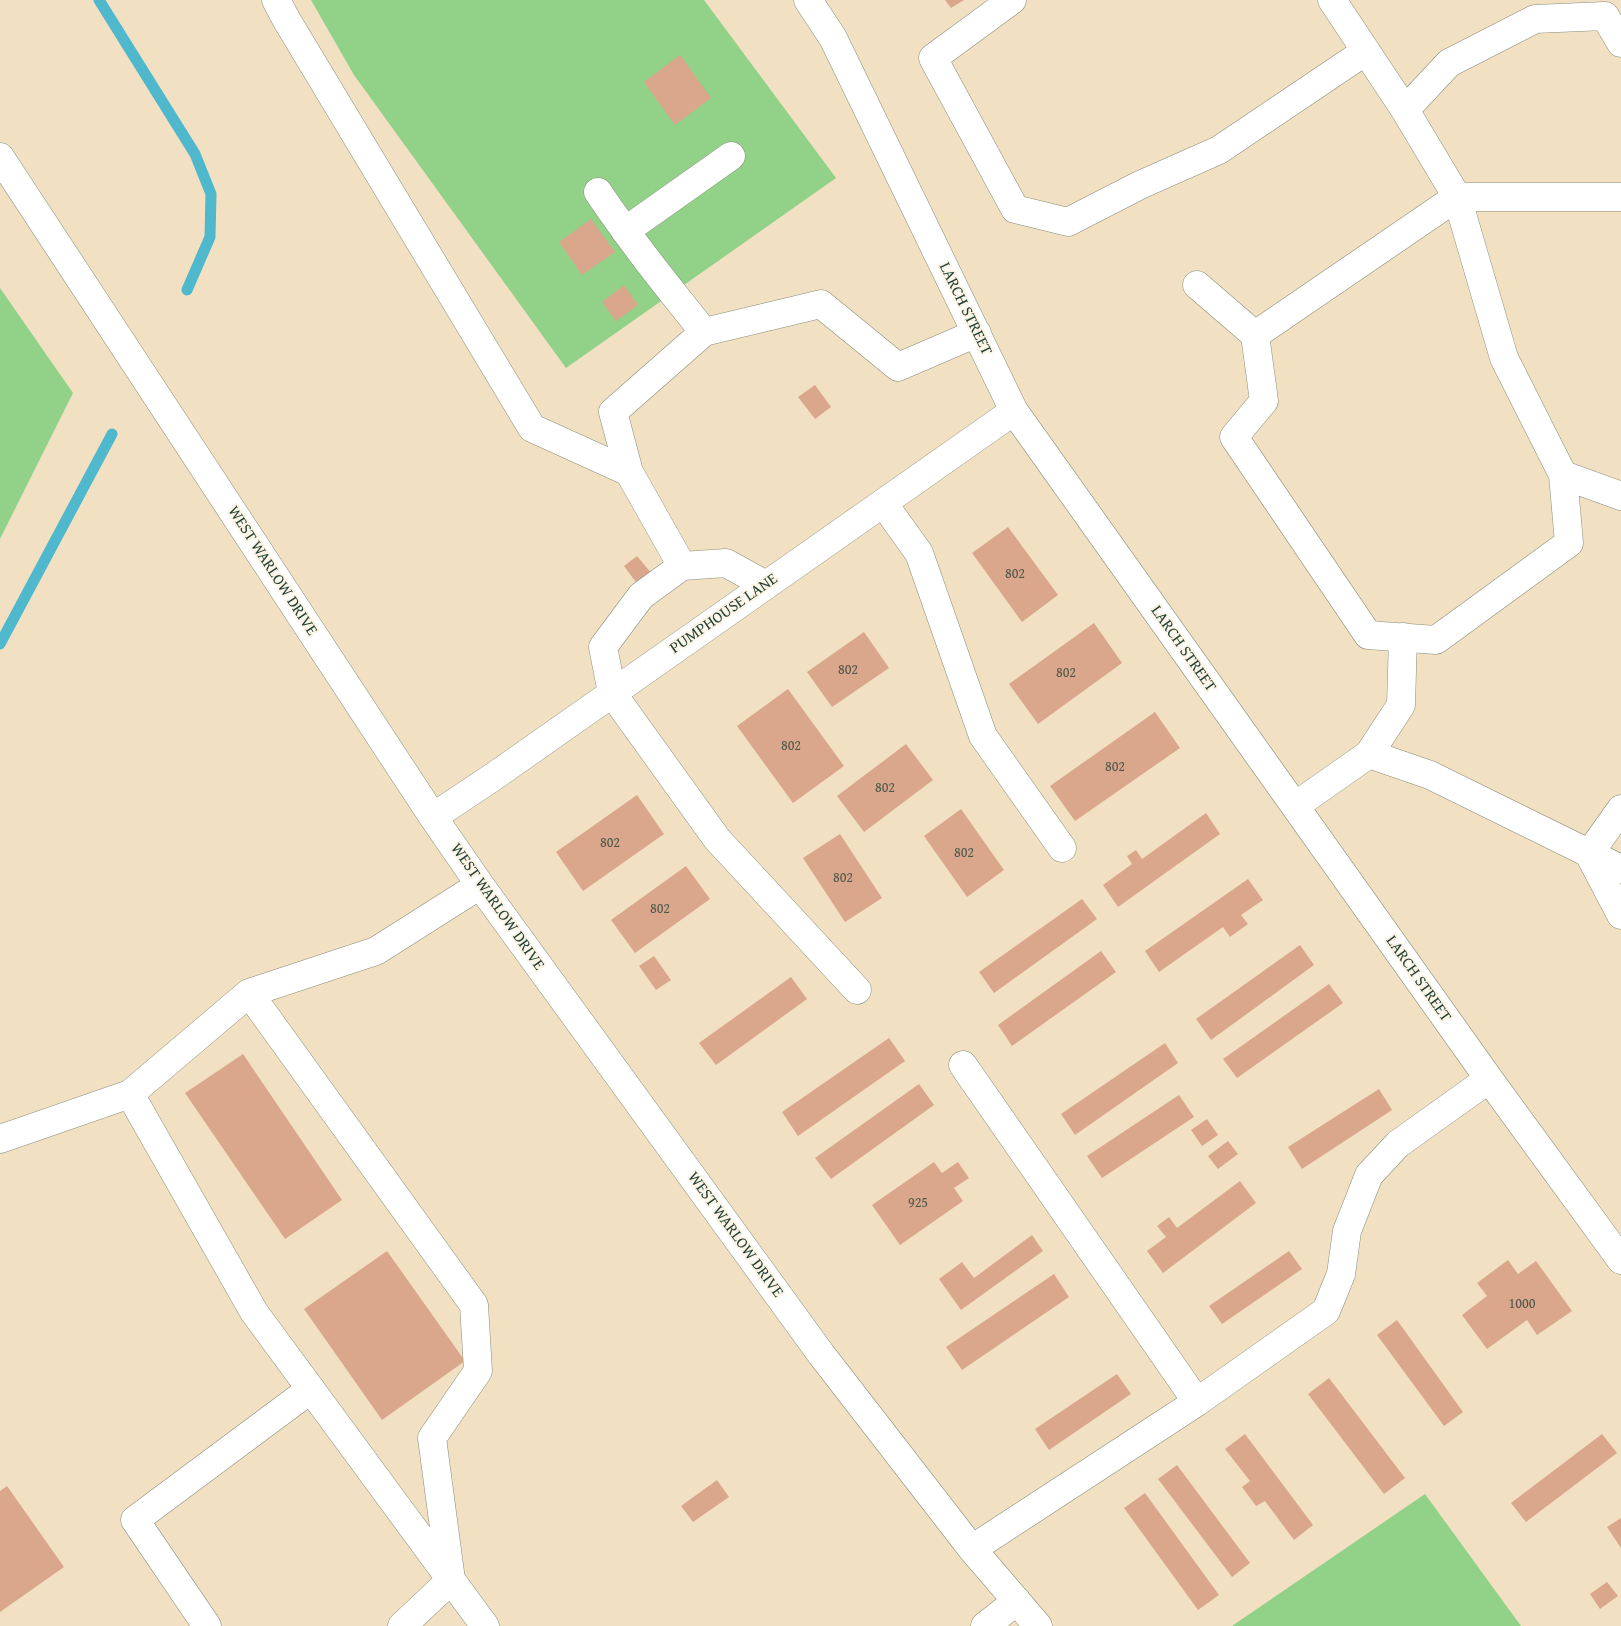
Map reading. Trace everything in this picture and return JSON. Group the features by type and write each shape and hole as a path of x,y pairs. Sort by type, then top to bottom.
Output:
{"street":[{"path":"276,0 532,428 628,472"},
{"name":"LARCH STREET","path":"808,0 833,38 1014,411 1489,1079 1621,1260"},
{"path":"1012,0 933,58 1015,209 1068,222 1140,185 1219,150 1366,51"},
{"path":"1197,285 1255,335 1264,401 1234,437 1368,635 1436,640 1569,542 1563,475 1504,358 1457,197 1405,110 1332,0"},
{"path":"1405,110 1449,63 1535,19 1605,16 1621,43"},
{"path":"625,231 731,156"},
{"name":"WEST WARLOW DRIVE","path":"0,157 433,817 480,885 821,1354 972,1549 1038,1626"},
{"path":"598,192 658,276 704,332"},
{"path":"1255,335 1457,197 1621,197"},
{"path":"682,566 628,472 613,412 704,332 822,304 898,367 977,333"},
{"name":"PUMPHOUSE LANE","path":"433,817 1014,411"},
{"path":"1563,475 1621,496"},
{"path":"883,503 919,553 983,736 1062,848"},
{"path":"766,585 726,563 682,566 641,596 602,647 612,693 717,839 857,990"},
{"path":"1295,806 1369,754 1402,705 1402,637"},
{"path":"1369,754 1430,775 1621,869"},
{"path":"1589,854 1621,809"},
{"path":"1589,854 1621,915"},
{"path":"0,1139 130,1094 249,993 376,950 480,885"},
{"path":"249,993 474,1305 478,1371 432,1438 451,1580"},
{"path":"964,1065 1197,1402"},
{"path":"972,1549 1197,1402 1326,1311 1341,1274 1347,1231 1369,1175 1398,1144 1489,1079"},
{"path":"130,1094 254,1312 485,1626"},
{"path":"208,1626 135,1520 311,1389"},
{"path":"402,1626 451,1580"},
{"path":"985,1626 1017,1601"}],"green space":[{"path":"311,0 704,0 836,178 566,368 354,75"},
{"path":"0,288 73,393 0,539"},
{"path":"1425,1494 1521,1626 1232,1626"}],"building":[{"path":"945,0 964,0 951,8"},
{"path":"680,55 711,98 675,125 644,82"},
{"path":"591,219 615,252 582,275 559,242"},
{"path":"624,285 638,305 616,321 602,302"},
{"path":"815,385 831,407 815,419 798,397"},
{"path":"1008,527 1058,595 1022,622 972,553"},
{"path":"637,556 652,574 638,585 624,566"},
{"path":"1094,623 1122,663 1038,724 1009,684"},
{"path":"864,632 889,668 832,707 807,672"},
{"path":"788,689 844,766 793,803 737,726"},
{"path":"1155,712 1180,748 1075,821 1050,786"},
{"path":"906,744 933,780 864,832 837,796"},
{"path":"637,795 664,834 583,891 556,852"},
{"path":"961,809 1004,870 967,897 924,836"},
{"path":"1206,813 1220,834 1118,907 1103,885 1132,864 1127,856 1136,850 1142,859"},
{"path":"840,834 882,898 845,922 803,858"},
{"path":"686,866 710,899 635,953 611,920"},
{"path":"1248,879 1263,900 1241,915 1248,924 1230,937 1223,927 1159,972 1145,951"},
{"path":"1082,899 1097,919 994,993 979,972"},
{"path":"1300,945 1314,965 1211,1040 1196,1019"},
{"path":"1101,951 1116,972 1012,1046 998,1025"},
{"path":"654,956 671,980 656,990 639,966"},
{"path":"791,977 807,999 716,1065 699,1043"},
{"path":"1329,984 1343,1003 1237,1078 1223,1059"},
{"path":"889,1038 905,1061 798,1136 782,1112"},
{"path":"1165,1043 1178,1063 1075,1135 1061,1114"},
{"path":"243,1054 342,1200 285,1239 185,1093"},
{"path":"919,1084 934,1105 831,1179 815,1158"},
{"path":"1379,1089 1392,1110 1302,1169 1288,1147"},
{"path":"1179,1095 1194,1117 1102,1178 1087,1156"},
{"path":"1207,1119 1218,1135 1202,1146 1191,1130"},
{"path":"1228,1141 1238,1154 1218,1169 1208,1156"},
{"path":"934,1162 942,1173 958,1162 969,1178 954,1188 963,1201 900,1245 872,1205"},
{"path":"1240,1181 1256,1203 1163,1273 1147,1251 1166,1237 1157,1226 1169,1217 1177,1228"},
{"path":"1032,1235 1043,1251 961,1310 939,1279 962,1262 974,1278"},
{"path":"387,1251 465,1361 382,1420 304,1309"},
{"path":"1289,1251 1302,1269 1222,1324 1209,1306"},
{"path":"1508,1260 1518,1274 1536,1261 1572,1311 1537,1335 1527,1320 1487,1349 1462,1315 1487,1296 1477,1283"},
{"path":"1054,1274 1069,1297 962,1370 946,1347"},
{"path":"1397,1320 1463,1412 1444,1426 1377,1335"},
{"path":"1117,1374 1131,1394 1049,1450 1035,1429"},
{"path":"1329,1378 1405,1478 1384,1494 1308,1394"},
{"path":"1245,1434 1313,1525 1294,1540 1265,1501 1256,1506 1242,1487 1250,1481 1225,1449"},
{"path":"1602,1434 1617,1453 1526,1522 1511,1503"},
{"path":"1177,1465 1250,1563 1232,1577 1158,1479"},
{"path":"717,1480 729,1497 693,1522 681,1506"},
{"path":"7,1486 64,1567 0,1612 0,1491"},
{"path":"1145,1493 1219,1595 1198,1610 1124,1508"},
{"path":"1621,1518 1621,1548 1607,1527"},
{"path":"1607,1582 1618,1596 1600,1609 1590,1594"}],"waterway":[{"path":"99,0 195,154 211,194 210,237 187,290"},
{"path":"0,644 112,434"}]}
